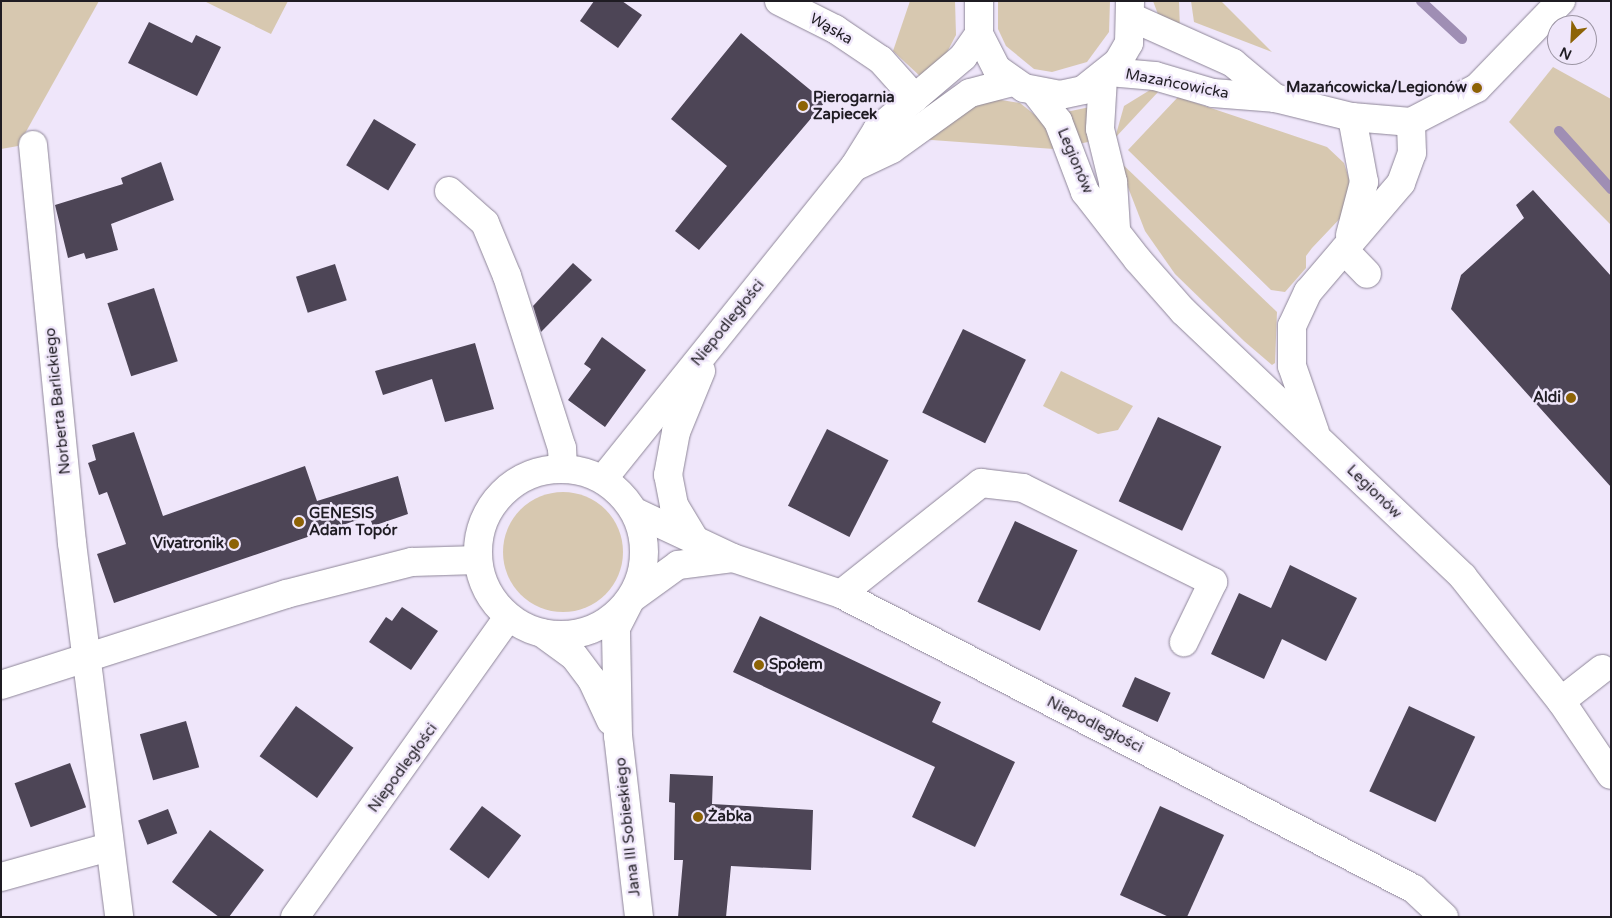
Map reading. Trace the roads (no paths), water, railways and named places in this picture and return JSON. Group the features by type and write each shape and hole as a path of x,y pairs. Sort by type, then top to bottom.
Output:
{"street":[{"name":"Wąska","path":"779,1 835,29 881,60 915,98"},
{"path":"979,1 979,34 997,69 1012,82 1036,93 1083,90 1106,75 1128,43 1132,10"},
{"path":"1316,435 1292,366 1292,326 1308,292 1402,183 1412,153 1411,122 1477,88 1561,1"},
{"name":"Mazańcowicka","path":"1132,10 1233,63 1275,98"},
{"name":"Niepodległości","path":"603,479 854,167 877,130 963,57 979,34"},
{"name":"Mazańcowicka","path":"1106,75 1154,76 1213,92 1275,98 1352,117 1411,122"},
{"name":"Legionów","path":"1106,75 1100,128 1113,182 1116,228"},
{"name":"Niepodległości","path":"854,167 892,149 970,93 1012,82"},
{"name":"Legionów","path":"1036,93 1058,121 1085,192 1183,311 1316,435 1463,577 1561,701 1611,774"},
{"path":"1344,250 1360,210 1364,182 1352,117"},
{"name":"Norberta Barlickiego","path":"33,145 72,543 89,657 109,846 120,917"},
{"path":"449,191 485,223 504,268 562,448 563,470"},
{"path":"1344,250 1367,274"},
{"path":"695,540 674,505 668,475 676,432 713,342"},
{"path":"544,470 563,470 603,479 635,512 645,541 631,599 606,623 585,633 542,633 508,616 484,585 478,560 482,526 497,500 518,479 544,470"},
{"path":"841,594 981,483 1023,488 1213,582 1184,642"},
{"name":"Niepodległości","path":"635,512 733,558 841,594 1414,890 1444,917"},
{"name":"Niepodległości","path":"631,599 678,565 733,558"},
{"path":"1,685 286,594 412,562 478,560"},
{"name":"Jana III Sobieskiego","path":"631,599 616,628 613,651 618,736 639,917"},
{"name":"Niepodległości","path":"295,917 508,616"},
{"name":"Jana III Sobieskiego","path":"542,633 574,656 592,680 618,736"},
{"path":"1561,701 1602,669"},
{"path":"1,877 109,846"}],"waterway":[{"path":"1421,1 1462,39"},
{"path":"1559,131 1611,189"}],"place":[{"name":"Mazańcowicka/Legionów","path":"1477,88"},
{"name":"Pierogarnia Zapiecek","path":"803,106"},
{"name":"Aldi","path":"1571,398"},
{"name":"GENESIS Adam Topór","path":"299,522"},
{"name":"Vivatronik","path":"234,544"},
{"name":"Społem","path":"759,665"},
{"name":"Żabka","path":"698,817"}]}
